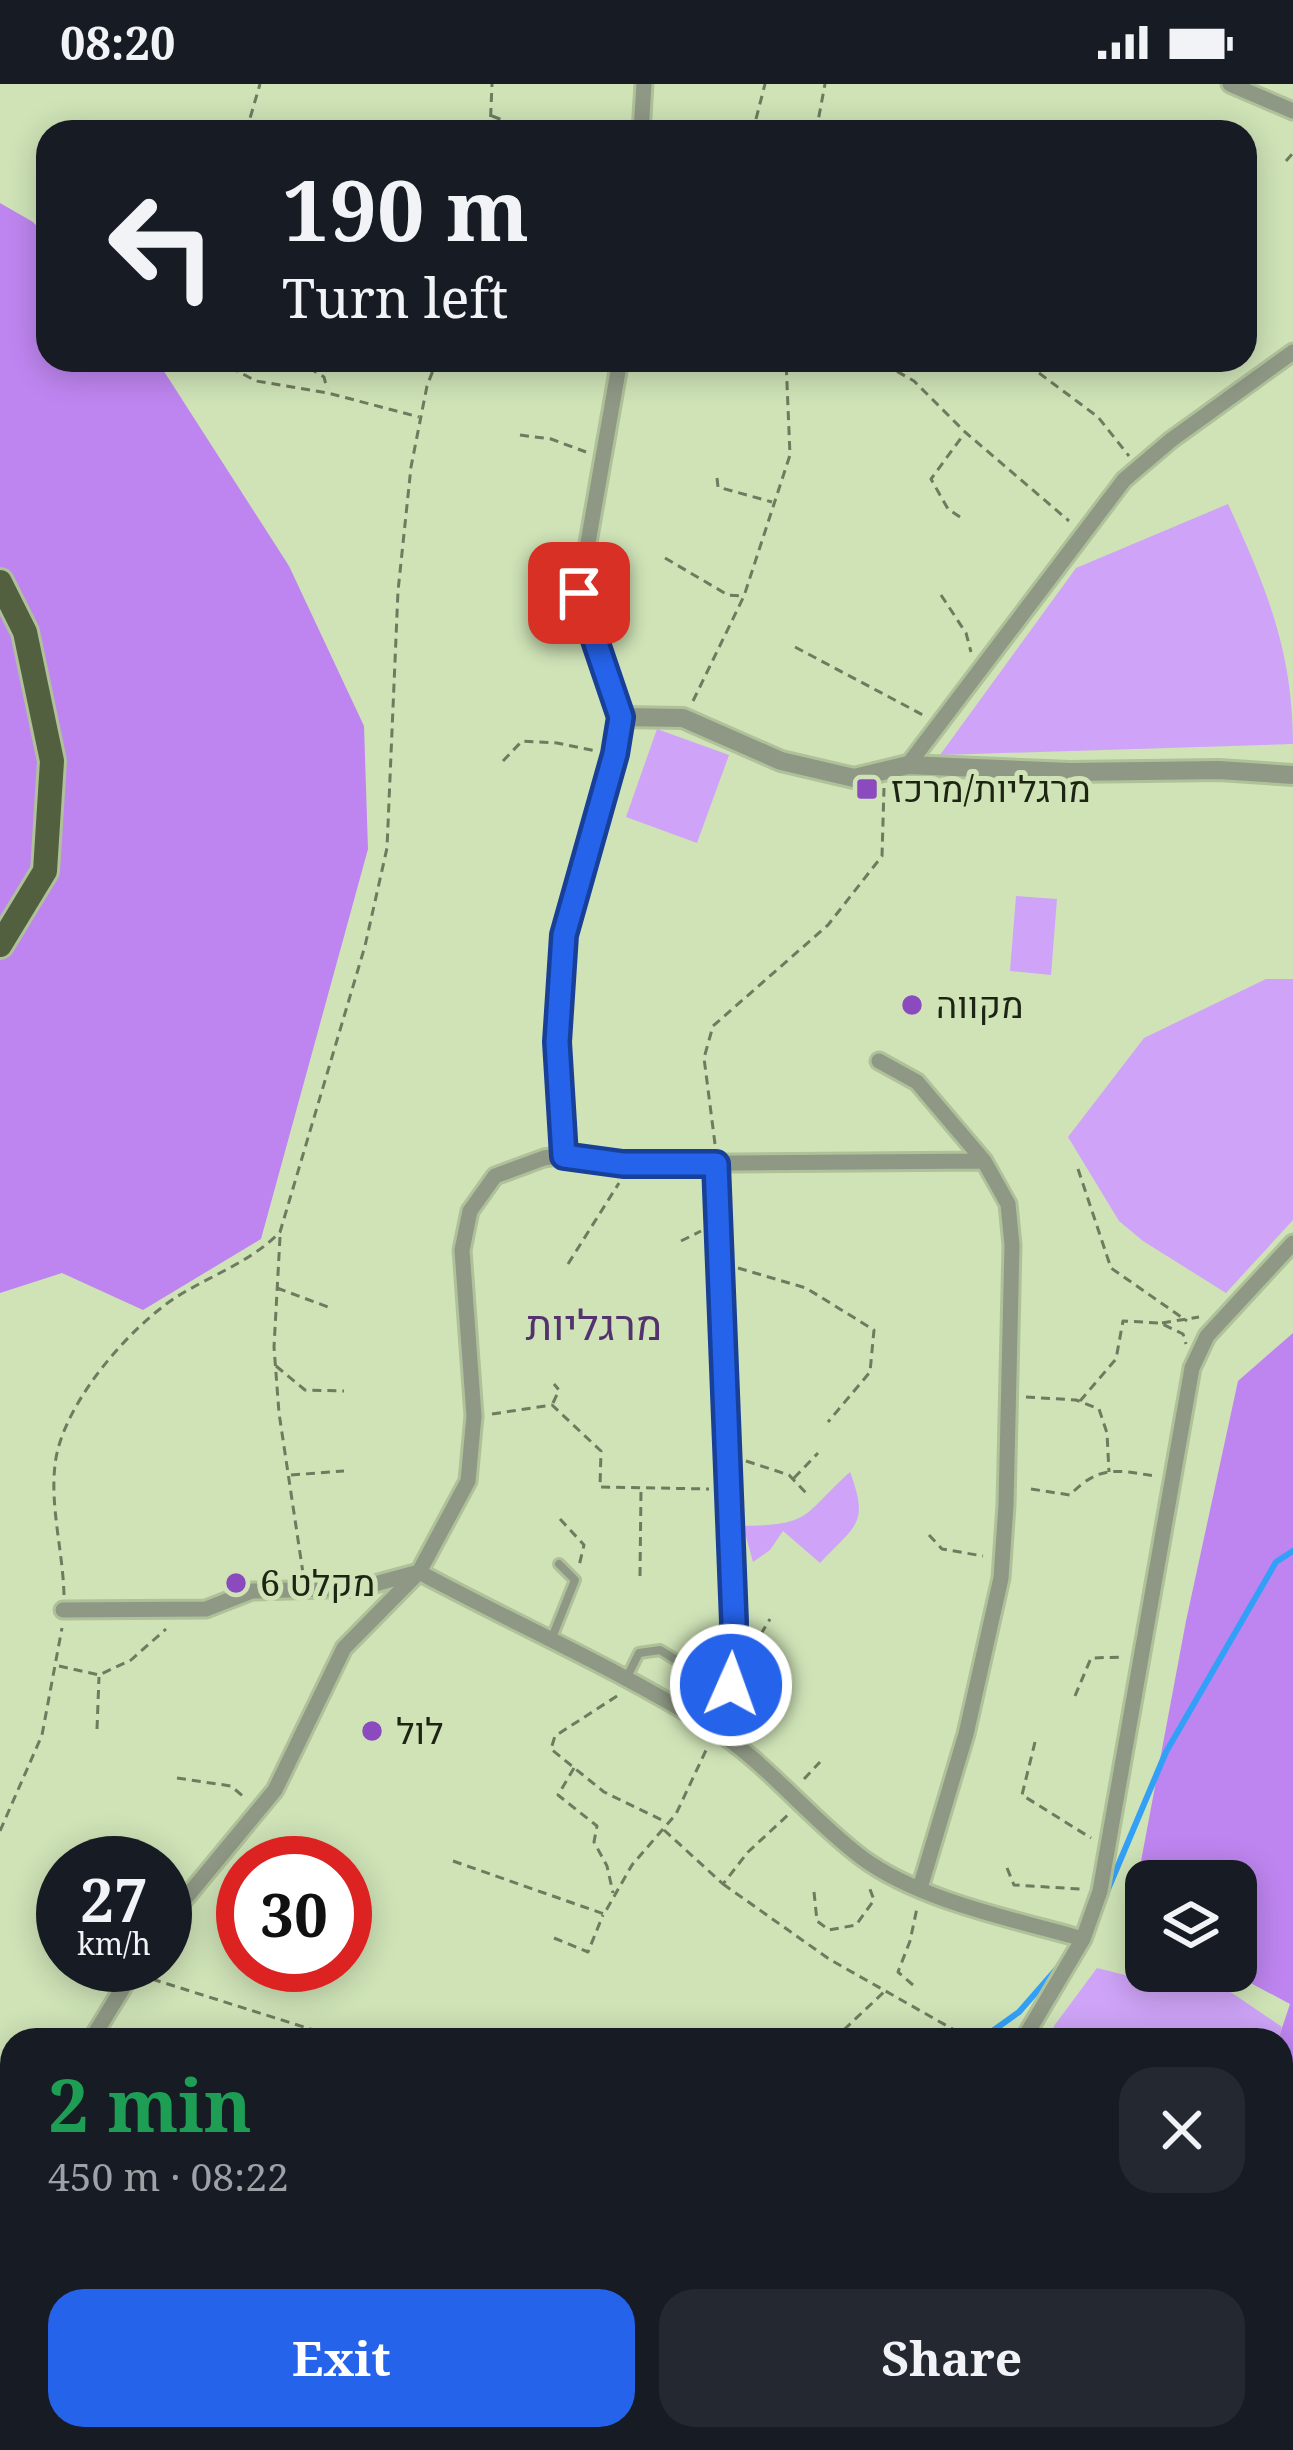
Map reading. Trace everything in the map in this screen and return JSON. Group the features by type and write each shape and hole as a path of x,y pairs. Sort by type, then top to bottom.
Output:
{"main road":[{"path":"0,582 25,632 52,760 44,871 0,945"}],"street":[{"path":"642,120 644,84"},
{"path":"1230,84 1293,111"},
{"path":"900,768 939,727 1137,466 1293,352"},
{"path":"564,1156 557,1042 564,935 621,717 579,593 618,372"},
{"path":"621,717 683,718 782,761 854,778 900,768 1219,770 1293,775"},
{"path":"879,1060 917,1082 984,1161 1008,1204 1012,1244 1001,1578 966,1734 920,1888"},
{"path":"192,1891 274,1790 344,1648 418,1572 468,1481 474,1417 462,1250 470,1211 495,1177 544,1158 564,1156 623,1164 984,1161"},
{"path":"716,1164 733,1650 731,1685 716,1730"},
{"path":"1030,2028 1083,1939 1100,1891 1192,1368 1207,1336 1293,1243"},
{"path":"63,1610 206,1610 252,1591 360,1588 418,1572 633,1680 716,1730 875,1866 920,1888 1083,1939"},
{"path":"98,2028 121,1992"}],"lane":[{"path":"550,1642 575,1580 559,1564"},
{"path":"633,1680 639,1652 660,1650 709,1680 731,1685"}],"path":[{"path":"250,120 260,84"},
{"path":"492,84 492,120"},
{"path":"756,119 765,84"},
{"path":"818,120 824,84"},
{"path":"492,116 502,120"},
{"path":"1286,161 1293,153"},
{"path":"239,372 256,381 328,393 421,418"},
{"path":"316,372 325,377 328,393"},
{"path":"305,1587 275,1364 280,1232 364,946 387,848 398,591 411,467 434,372"},
{"path":"683,718 744,596 790,454 786,372"},
{"path":"898,372 914,381 964,432 1083,534"},
{"path":"1039,373 1098,417 1137,466"},
{"path":"960,517 947,509 931,479 964,432"},
{"path":"520,435 551,439 604,460"},
{"path":"717,478 718,487 774,502"},
{"path":"665,558 728,595 744,596"},
{"path":"941,595 966,633 970,651 985,665"},
{"path":"795,646 866,681 939,727"},
{"path":"503,761 522,741 557,742 615,754"},
{"path":"716,1164 704,1058 713,1026 828,925 882,856 884,790 900,768"},
{"path":"568,1264 618,1186 623,1164"},
{"path":"1078,1169 1111,1268 1186,1322"},
{"path":"681,1240 717,1224"},
{"path":"0,1831 42,1735 57,1666 63,1610 54,1471 68,1421 135,1330 173,1299 267,1246 280,1232"},
{"path":"718,1264 806,1288 874,1330 870,1372 827,1422"},
{"path":"276,1287 328,1307"},
{"path":"1080,1401 1116,1359 1124,1321 1186,1322 1230,1308"},
{"path":"1160,1323 1183,1334 1192,1368"},
{"path":"275,1364 305,1390 344,1391"},
{"path":"552,1405 559,1390 554,1384"},
{"path":"1006,1396 1080,1401 1099,1408 1107,1433 1109,1472"},
{"path":"474,1417 552,1405"},
{"path":"552,1405 601,1451 599,1486 729,1490"},
{"path":"793,1479 818,1453"},
{"path":"727,1457 793,1479 808,1495"},
{"path":"290,1475 344,1471"},
{"path":"1031,1489 1070,1495 1090,1474 1109,1472 1174,1479"},
{"path":"640,1576 641,1488"},
{"path":"560,1520 584,1545 575,1580"},
{"path":"929,1535 942,1550 974,1558 1002,1554"},
{"path":"57,1666 99,1675 130,1660 183,1610"},
{"path":"733,1650 754,1647 770,1619"},
{"path":"1075,1696 1091,1658 1144,1656"},
{"path":"98,1729 99,1675"},
{"path":"633,1680 555,1736 551,1749 604,1792 668,1823"},
{"path":"554,1938 588,1952 614,1896 632,1865 668,1823 716,1730"},
{"path":"1035,1742 1022,1795 1108,1847"},
{"path":"723,1884 820,1762"},
{"path":"574,1767 558,1795 597,1826 594,1842 608,1866 614,1896"},
{"path":"177,1778 231,1786 260,1809"},
{"path":"663,1829 723,1884 830,1959 951,2028"},
{"path":"453,1861 604,1914"},
{"path":"814,1892 817,1921 829,1930 856,1925 874,1900 867,1887 875,1866"},
{"path":"1007,1868 1014,1885 1100,1891"},
{"path":"913,1985 898,1972 910,1941 920,1888"},
{"path":"192,1988 310,2028"},
{"path":"846,2028 885,1991"}],"shaded area":[{"path":"0,203 36,225 36,372 164,372 289,566 364,726 368,849 261,1239 143,1310 62,1273 0,1293"},
{"path":"1228,504 1275,620 1288,679 1293,744 940,755 1076,568"},
{"path":"657,729 729,755 697,843 626,817"},
{"path":"1016,896 1057,899 1051,975 1010,971"},
{"path":"1266,979 1293,979 1293,1220 1226,1293 1119,1221 1068,1137 1144,1038"},
{"path":"1293,1333 1293,2028 1282,2028 1290,2004 1257,1986 1257,1860 1141,1860 1238,1381"},
{"path":"850,1472 859,1514 820,1563 783,1531 770,1550 753,1562 743,1526 782,1523 805,1515"},
{"path":"1097,1968 1125,1975 1125,1992 1231,1992 1282,2027 1282,2028 1053,2028"}],"waterway":[{"path":"1106,1894 1166,1752 1276,1562 1293,1551"},
{"path":"997,2028 1019,2012 1060,1965"}],"place":[{"name":"מרגליות/מרכז","path":"867,789"},
{"name":"מקווה","path":"912,1005"},
{"name":"מקלט 6","path":"236,1583"},
{"name":"לול","path":"372,1731"}],"district":[{"name":"מרגליות","path":"594,1325"}],"route":[{"path":"579,593 621,717 564,935 557,1042 564,1156 623,1164 716,1164 734,1622 731,1685"}]}
